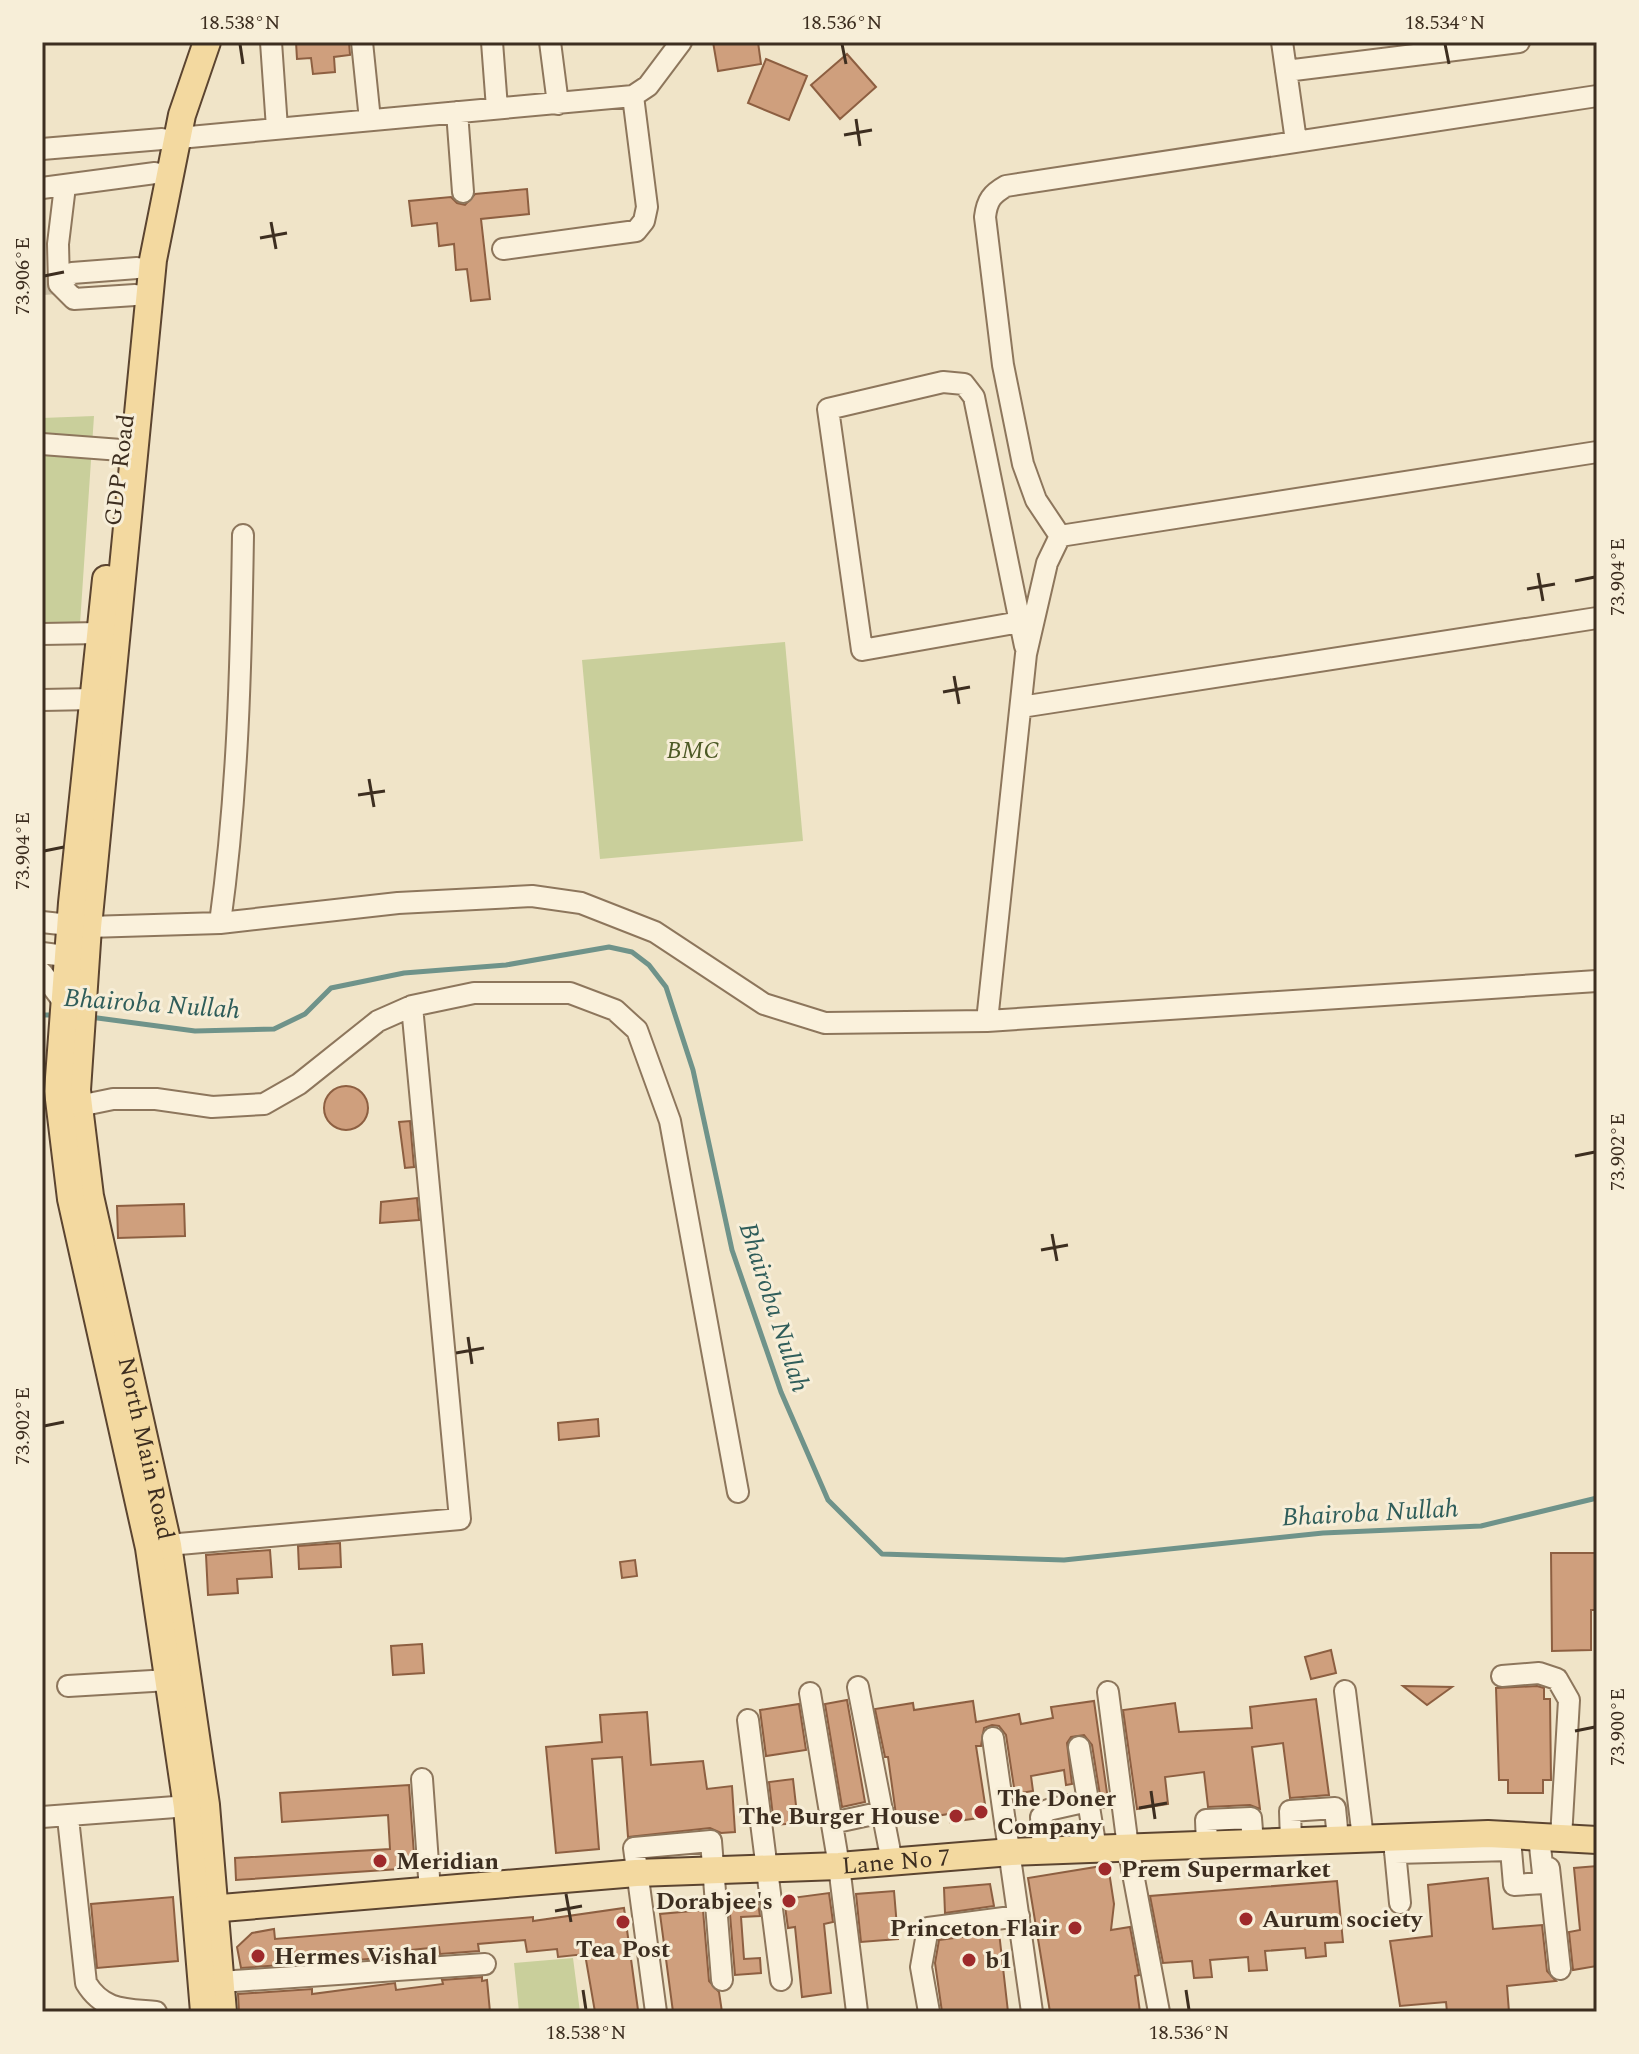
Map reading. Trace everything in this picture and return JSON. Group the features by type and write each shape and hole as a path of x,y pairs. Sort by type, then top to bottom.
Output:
{"main road":[{"name":"GDP Road","path":"77,918 100,633 121,450 137,268 155,173 171,138 172,89 189,42"},
{"path":"171,138 207,42"},
{"name":"North Main Road","path":"171,138 153,260 94,886 77,918 65,956 69,1002 71,1199 149,1548 169,1680 196,1806"},
{"name":"North Main Road","path":"71,1096 90,1196 168,1545 196,1806 204,1910 204,2012"},
{"name":"Lane No 7","path":"204,1910 636,1873 839,1866 1011,1852 1350,1839 1394,1845 1488,1834 1597,1840"},
{"name":"North Main Road","path":"204,1910 220,1982 223,2012"}],"street":[{"path":"271,42 277,128"},
{"path":"362,42 370,120"},
{"path":"492,42 497,108"},
{"path":"550,42 558,104"},
{"path":"42,149 633,96 648,86 681,42"},
{"path":"1282,42 1296,141"},
{"path":"1286,71 1519,42"},
{"path":"503,249 636,231 644,221 647,207 633,96"},
{"path":"1060,536 1036,500 1023,464 1003,365 986,203 993,193 1006,186 1597,96"},
{"path":"457,112 463,192"},
{"path":"42,188 155,173"},
{"path":"65,186 58,244 59,284 74,299 135,295"},
{"path":"59,284 72,273 137,268"},
{"path":"1020,622 862,650 828,409 943,382 964,384 974,397 1020,622 1026,654"},
{"path":"42,444 121,450"},
{"path":"1060,536 1597,452"},
{"path":"220,923 234,821 241,693 243,535"},
{"path":"987,1021 1026,654 1047,563 1060,536"},
{"path":"1021,707 1597,618"},
{"path":"42,634 100,633"},
{"path":"42,700 94,699"},
{"path":"42,922 77,918 220,923 398,903 532,896 581,903 655,932 764,1004 825,1023 987,1021 1597,981"},
{"path":"42,973 69,1002"},
{"path":"71,1096 156,1099 212,1107 264,1104 299,1084 378,1021 412,1006 474,993 570,993 615,1010 637,1030 670,1121 738,1492"},
{"path":"168,1545 460,1519 412,1006"},
{"path":"1400,1903 1394,1845 1511,1850 1514,1885 1544,1883 1569,1700 1557,1679 1539,1673 1502,1676"},
{"path":"68,1686 169,1680"},
{"path":"858,1687 892,1862"},
{"path":"1345,1691 1350,1839"},
{"path":"1108,1692 1128,1847 1159,2012"},
{"path":"810,1693 839,1866 857,2012"},
{"path":"748,1720 781,1980"},
{"path":"993,1738 1032,2012"},
{"path":"1079,1747 1096,1849"},
{"path":"422,1779 430,1891"},
{"path":"1043,1851 1039,1823 1048,1810 1088,1801"},
{"path":"42,1817 68,1818 196,1806"},
{"path":"832,1823 883,1812"},
{"path":"68,1818 86,1983 94,1997 107,2007 156,2012"},
{"path":"1548,1837 1560,1969"},
{"path":"713,1871 722,1980"},
{"path":"636,1873 656,2012"},
{"path":"929,2012 921,1967 928,1928 1019,1916"},
{"path":"220,1982 485,1964"}],"green space":[{"path":"94,416 80,624 42,625 42,418"},
{"name":"BMC","path":"785,642 803,841 600,859 582,660"},
{"path":"573,1958 580,2012 519,2012 514,1963"}],"building":[{"path":"296,42 349,42 350,55 334,57 335,72 313,74 311,58 297,59"},
{"path":"713,42 758,42 761,64 718,71"},
{"path":"847,54 876,87 840,119 811,85"},
{"path":"766,59 807,76 789,120 748,103"},
{"path":"527,189 529,214 481,219 490,299 471,301 467,269 456,270 454,244 439,246 437,223 412,226 409,201 451,197 465,205 475,194"},
{"path":"346,1086 362,1092 368,1108 362,1124 346,1130 330,1124 324,1108 330,1092"},
{"path":"410,1121 414,1167 405,1168 399,1122"},
{"path":"417,1198 419,1220 380,1223 381,1202"},
{"path":"184,1204 185,1236 118,1238 117,1206"},
{"path":"598,1419 599,1436 559,1440 558,1423"},
{"path":"340,1543 341,1567 299,1569 298,1546"},
{"path":"270,1550 272,1577 237,1579 238,1593 208,1595 206,1555"},
{"path":"1551,1553 1597,1553 1597,1610 1591,1610 1591,1650 1552,1651"},
{"path":"635,1560 637,1576 622,1578 620,1562"},
{"path":"422,1644 424,1673 393,1675 391,1646"},
{"path":"1331,1650 1336,1673 1311,1679 1305,1657"},
{"path":"1403,1686 1452,1687 1427,1705"},
{"path":"1496,1688 1544,1688 1544,1699 1550,1699 1551,1780 1543,1780 1543,1793 1508,1793 1508,1780 1499,1780"},
{"path":"1316,1699 1329,1795 1290,1798 1283,1743 1252,1747 1260,1809 1250,1805 1208,1807 1204,1772 1165,1777 1168,1804 1137,1809 1123,1710 1175,1703 1179,1732 1252,1728 1250,1707"},
{"path":"847,1700 865,1802 842,1807 825,1704"},
{"path":"973,1701 976,1722 1019,1714 1021,1724 1053,1718 1051,1707 1094,1701 1109,1807 1102,1808 1092,1745 1084,1735 1071,1737 1067,1743 1072,1784 1066,1785 1064,1770 1031,1776 1033,1791 1015,1794 1006,1735 999,1726 992,1725 984,1728 981,1746 976,1746 987,1817 950,1822 949,1814 897,1822 888,1757 885,1757 875,1709 913,1703 914,1710"},
{"path":"799,1704 806,1750 766,1756 760,1710"},
{"path":"647,1712 651,1765 703,1761 707,1789 732,1786 735,1832 721,1833 710,1828 628,1837 622,1757 592,1759 599,1849 556,1853 546,1747 602,1742 600,1715"},
{"path":"793,1779 798,1823 774,1825 769,1782"},
{"path":"409,1785 415,1868 236,1880 235,1858 390,1849 388,1815 282,1822 280,1793"},
{"name":"Princeton Flair","path":"1108,1865 1114,1904 1111,1930 1130,1927 1139,1975 1135,1976 1140,2012 1050,2012 1028,1878"},
{"path":"1597,1866 1597,1966 1573,1970 1569,1932 1580,1930 1574,1868"},
{"path":"1488,1878 1493,1929 1542,1925 1547,1971 1556,1981 1507,1986 1509,2012 1447,2012 1446,2002 1400,2006 1390,1941 1432,1936 1428,1885"},
{"name":"Aurum society","path":"1337,1881 1343,1942 1325,1943 1326,1956 1306,1958 1305,1948 1265,1951 1267,1970 1249,1971 1248,1957 1210,1960 1212,1977 1194,1978 1192,1961 1163,1963 1150,1896"},
{"path":"990,1884 994,1906 945,1913 944,1888"},
{"path":"894,1891 898,1939 861,1942 856,1894"},
{"path":"829,1893 833,1922 824,1924 831,1993 802,1997 795,1927 788,1928 784,1899"},
{"path":"173,1897 178,1961 97,1968 91,1904"},
{"path":"729,1902 758,1902 760,1916 741,1917 744,1959 760,1958 761,1973 735,1975"},
{"path":"624,1908 638,2010 625,2012 595,2012 585,1954 558,1957 557,1949 527,1952 525,1940 478,1944 479,1951 440,1954 439,1947 392,1952 392,1957 356,1960 356,1953 309,1958 309,1963 241,1968 237,1947 252,1933 274,1929 275,1939 533,1917 533,1921"},
{"path":"703,1910 709,1981 719,1992 722,2012 673,2012 660,1914"},
{"name":"b1","path":"999,1932 1008,2012 942,2012 935,1963 939,1940"},
{"path":"482,1977 482,1981 487,1980 490,2012 239,2012 238,1994 312,1989 312,1994 395,1983 396,1990 443,1984 442,1980"}],"waterway":[{"name":"Bhairoba Nullah","path":"90,1017 195,1031 274,1029 305,1014 331,988 404,973 506,965 609,947 632,952 649,965 666,987 693,1070 732,1250 781,1392 828,1500 882,1554 1064,1560 1323,1533 1481,1526 1597,1498"},
{"name":"Bhairoba Nullah","path":"42,1015 56,1015"}],"tunnel":[{"path":"42,285 59,284"}],"place":[{"name":"The Doner Company","path":"981,1812"},
{"name":"The Burger House","path":"956,1816"},
{"name":"Meridian","path":"380,1861"},
{"name":"Prem Supermarket","path":"1105,1869"},
{"name":"Dorabjee's","path":"789,1901"},
{"name":"Aurum society","path":"1246,1919"},
{"name":"Tea Post","path":"623,1922"},
{"name":"Princeton Flair","path":"1075,1928"},
{"name":"Hermes Vishal","path":"258,1956"},
{"name":"b1","path":"969,1960"}]}
